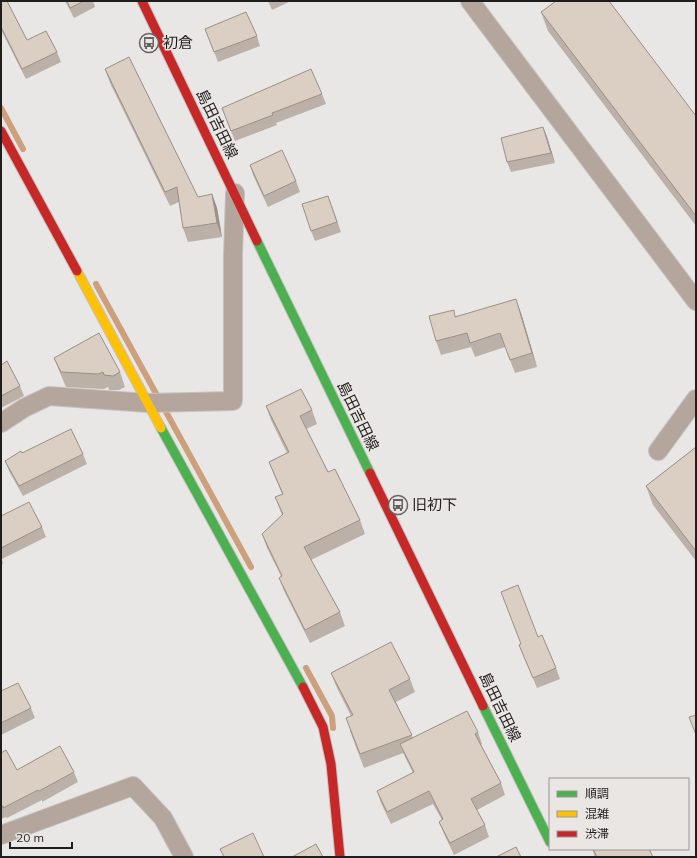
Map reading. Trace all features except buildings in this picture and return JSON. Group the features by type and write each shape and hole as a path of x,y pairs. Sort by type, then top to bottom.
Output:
{"main road":[{"name":"島田吉田線","path":"142,1 549,840"},
{"path":"1,131 296,673 323,726 331,764 340,857"}],"street":[{"path":"470,1 696,301"},
{"path":"1,422 24,408 49,396 148,403 233,401 233,255 235,193"},
{"path":"658,451 696,399"},
{"path":"1,835 134,786 163,818 184,857"}],"waterway":[{"path":"1,108 23,149"},
{"path":"96,284 251,567"},
{"path":"306,668 332,716 333,728"}],"traffic: fast":[{"path":"257,241 370,473"},
{"path":"161,428 303,687"},
{"path":"483,706 549,840"}],"traffic: slow":[{"path":"77,271 161,428"}],"traffic: jam":[{"path":"142,1 257,241"},
{"path":"1,131 77,271"},
{"path":"370,473 483,706"},
{"path":"303,687 323,727 331,764 340,857"}],"place":[{"name":"初倉","path":"149,43"},
{"name":"旧初下","path":"398,505"}]}
